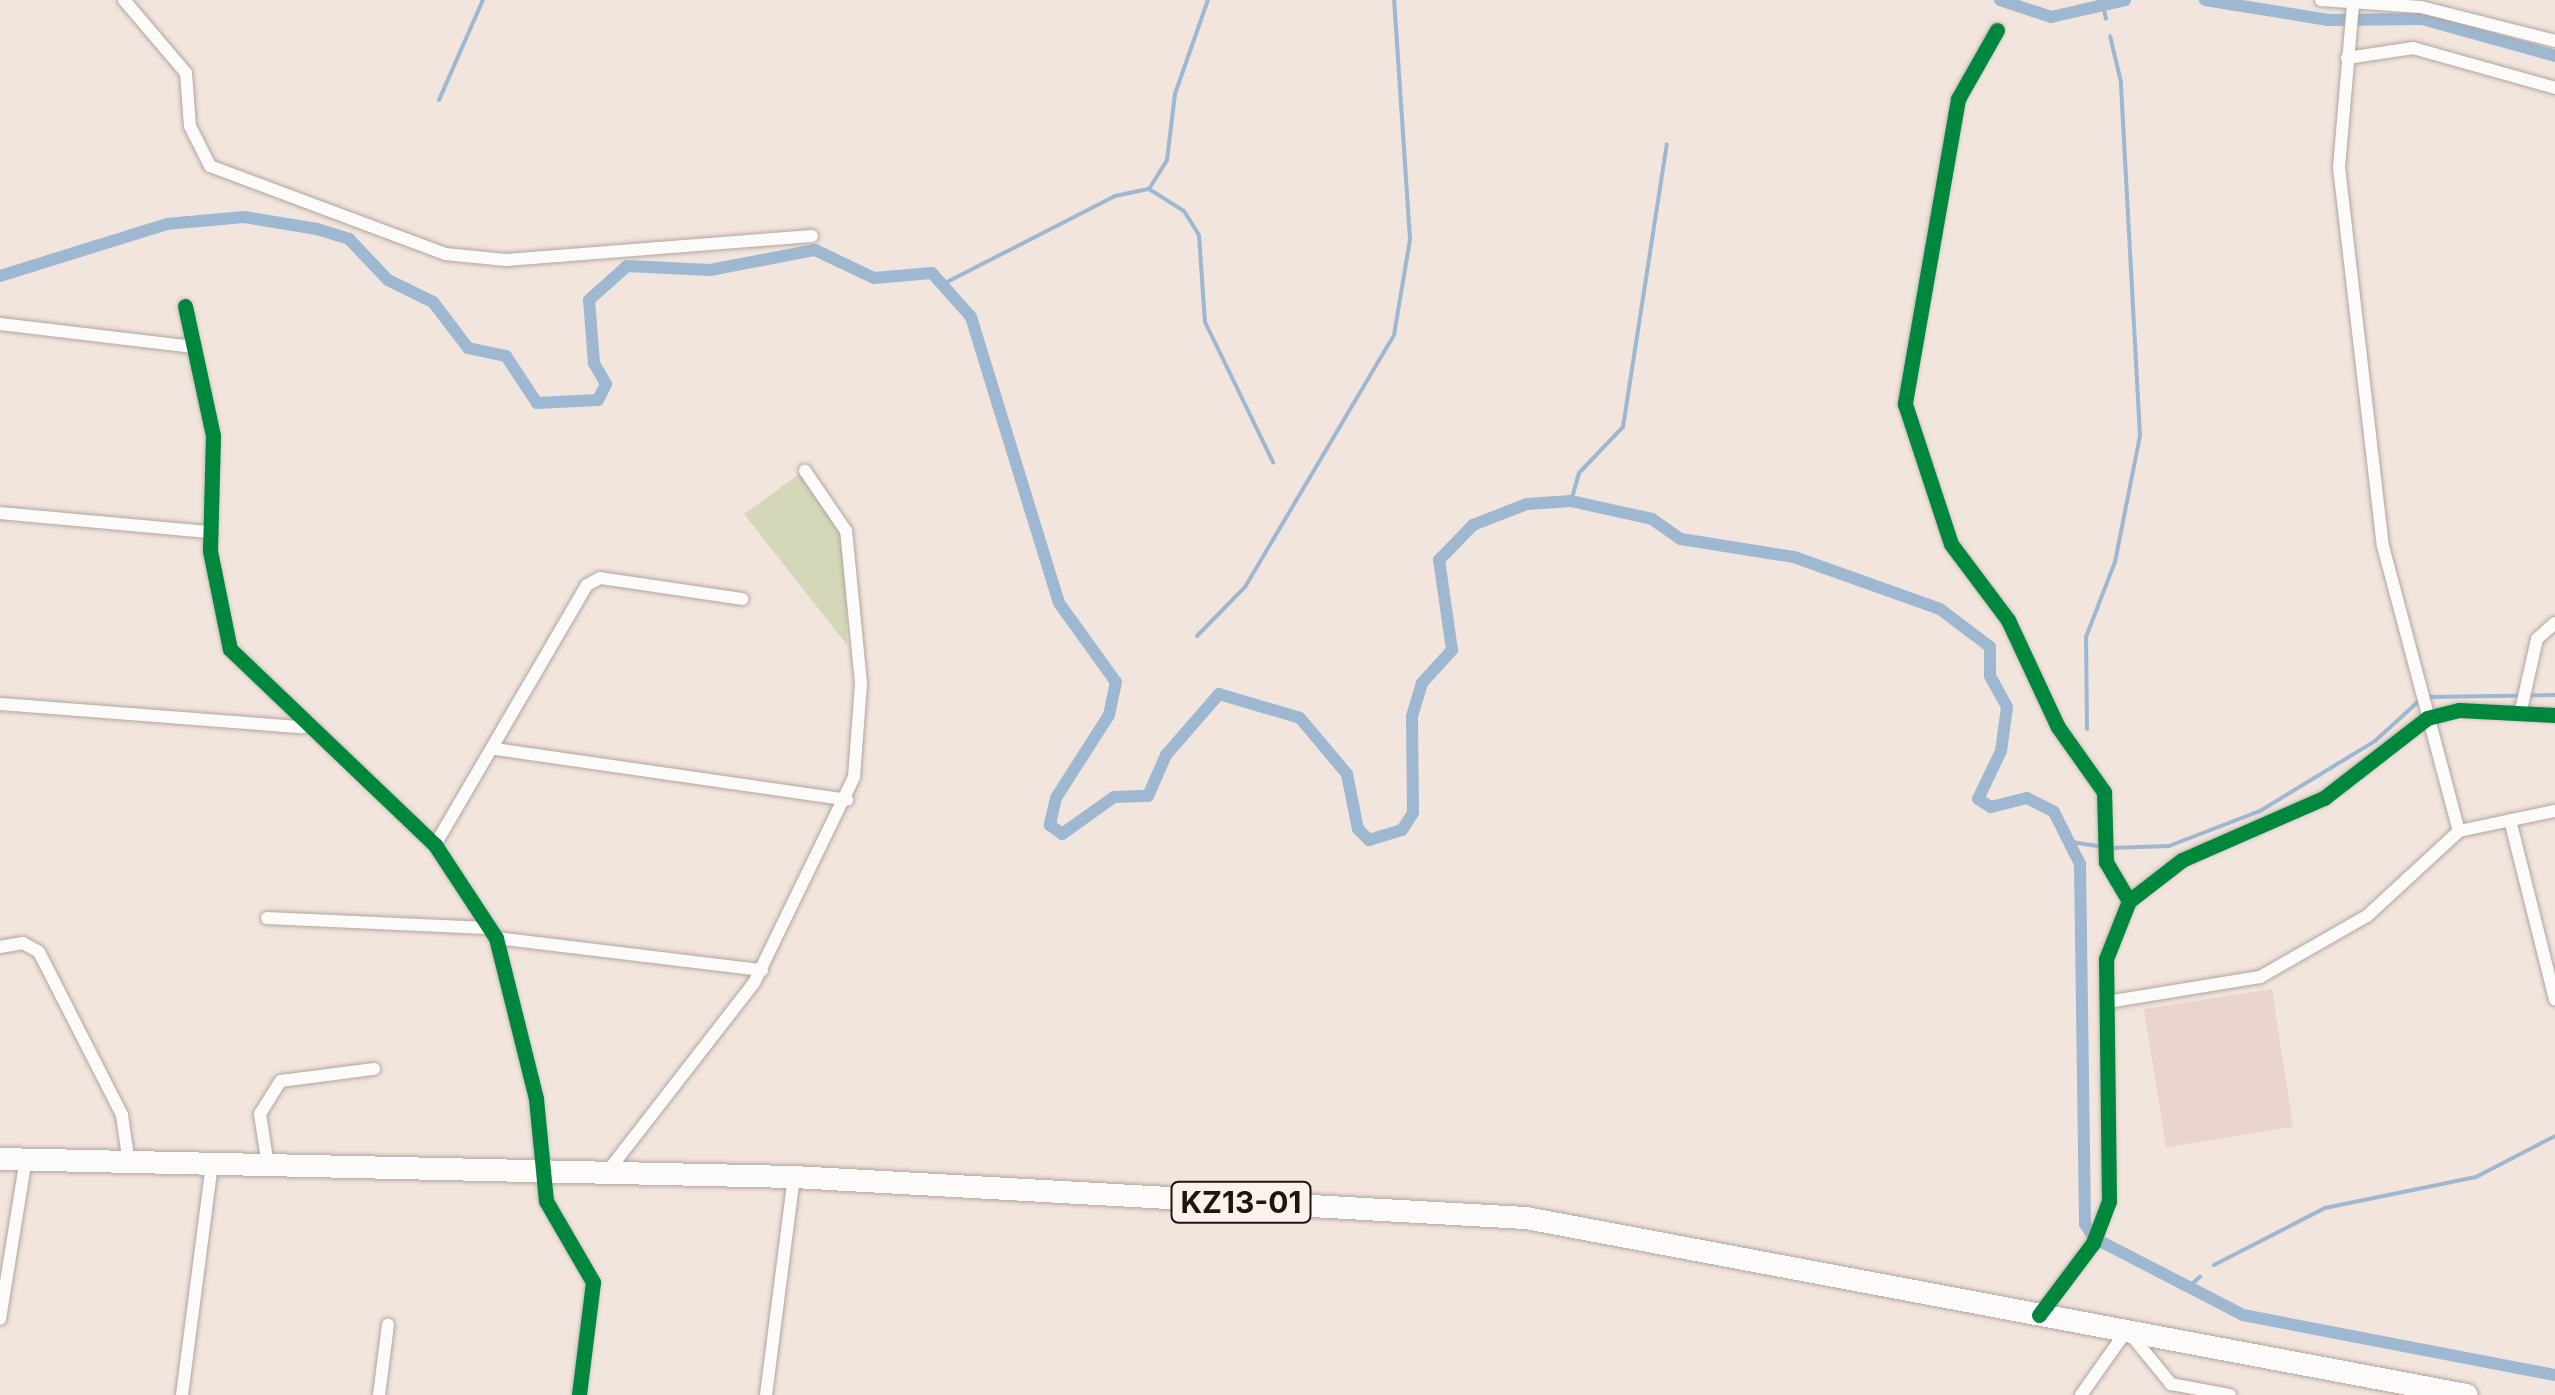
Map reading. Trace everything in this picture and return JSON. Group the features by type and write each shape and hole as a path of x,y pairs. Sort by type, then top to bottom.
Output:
{"highway":[{"name":"KZ13-01","path":"0,1159 542,1168 794,1177 1545,1220 2466,1395"}],"street":[{"path":"124,0 186,72 190,126 210,166 445,254 506,260 812,236"},
{"path":"2320,0 2421,7 2555,41"},
{"path":"2353,4 2339,167 2358,349 2397,624 2459,831"},
{"path":"1997,30 1958,99 1904,404 1951,544 2008,620 2058,727 2104,792 2106,862 2129,902"},
{"path":"2347,58 2413,48 2555,88"},
{"path":"185,306 212,436 210,532 230,648 302,727 435,846 493,933 536,1099 542,1168 558,1232 592,1282 579,1395"},
{"path":"0,324 192,346"},
{"path":"608,1171 762,970 847,800 861,716 848,543 805,471"},
{"path":"0,512 210,532"},
{"path":"435,846 593,582 742,599"},
{"path":"2521,710 2537,640 2555,623"},
{"path":"0,704 302,727"},
{"path":"2039,1314 2096,1236 2109,1201 2106,959 2129,902 2182,860 2324,798 2426,718 2521,710 2555,716"},
{"path":"494,748 847,800"},
{"path":"2107,1002 2260,978 2367,916 2459,831 2555,811"},
{"path":"2510,820 2555,999"},
{"path":"267,918 493,933 762,970"},
{"path":"0,948 23,943 38,952 122,1115 130,1164"},
{"path":"268,1166 260,1114 280,1080 298,1071 374,1068"},
{"path":"0,1319 26,1159"},
{"path":"182,1395 212,1165"},
{"path":"766,1395 794,1177"},
{"path":"379,1395 388,1325"},
{"path":"2081,1395 2128,1330 2171,1384 2220,1394"}],"shaded area":[{"path":"2272,989 2293,1127 2166,1147 2144,1009"}],"green space":[{"path":"802,472 845,540 847,645 744,514"}],"waterway":[{"path":"439,100 483,0"},
{"path":"1149,189 1167,160 1175,94 1208,0"},
{"path":"1197,636 1245,587 1394,335 1410,239 1394,0"},
{"path":"2000,0 2051,17 2125,0"},
{"path":"2205,0 2328,20 2422,19 2555,56"},
{"path":"2103,5 2106,19"},
{"path":"2381,20 2382,15"},
{"path":"2087,729 2086,637 2115,562 2140,436 2121,82 2110,36"},
{"path":"1571,501 1579,473 1623,427 1667,144"},
{"path":"945,283 1115,196 1149,189 1184,211 1199,235 1205,322 1273,462"},
{"path":"0,276 167,224 244,217 317,229 349,239 388,280 433,302 468,348 506,356 537,403 598,400 606,384 594,363 589,300 627,266 710,270 815,250 874,278 932,273 971,317 1059,603 1116,682 1109,715 1056,798 1050,825 1062,834 1114,797 1148,796 1166,755 1219,694 1300,718 1347,774 1358,829 1369,840 1402,830 1413,813 1412,716 1422,683 1452,650 1439,560 1473,525 1527,504 1571,501 1652,519 1681,539 1794,557 1940,609 1990,647 1990,676 2007,707 2001,751 1978,799 1991,807 2027,798 2054,812 2080,864 2085,1224 2094,1238 2243,1315 2555,1375"},
{"path":"2428,697 2555,695"},
{"path":"2111,848 2169,846 2260,811 2375,741 2419,701"},
{"path":"2072,842 2102,847"},
{"path":"2214,1265 2325,1208 2476,1177 2555,1136"},
{"path":"2188,1287 2200,1277"}],"cycle path":[{"path":"1997,30 1958,99 1905,404 1951,544 2008,620 2058,727 2104,792 2106,862 2129,901"},
{"path":"185,306 213,436 210,551 230,649 435,845 496,938 536,1099 546,1201 593,1282 579,1395"},
{"path":"2039,1315 2093,1243 2109,1201 2106,959 2129,901 2182,860 2324,798 2427,718 2459,710 2555,715"}]}
